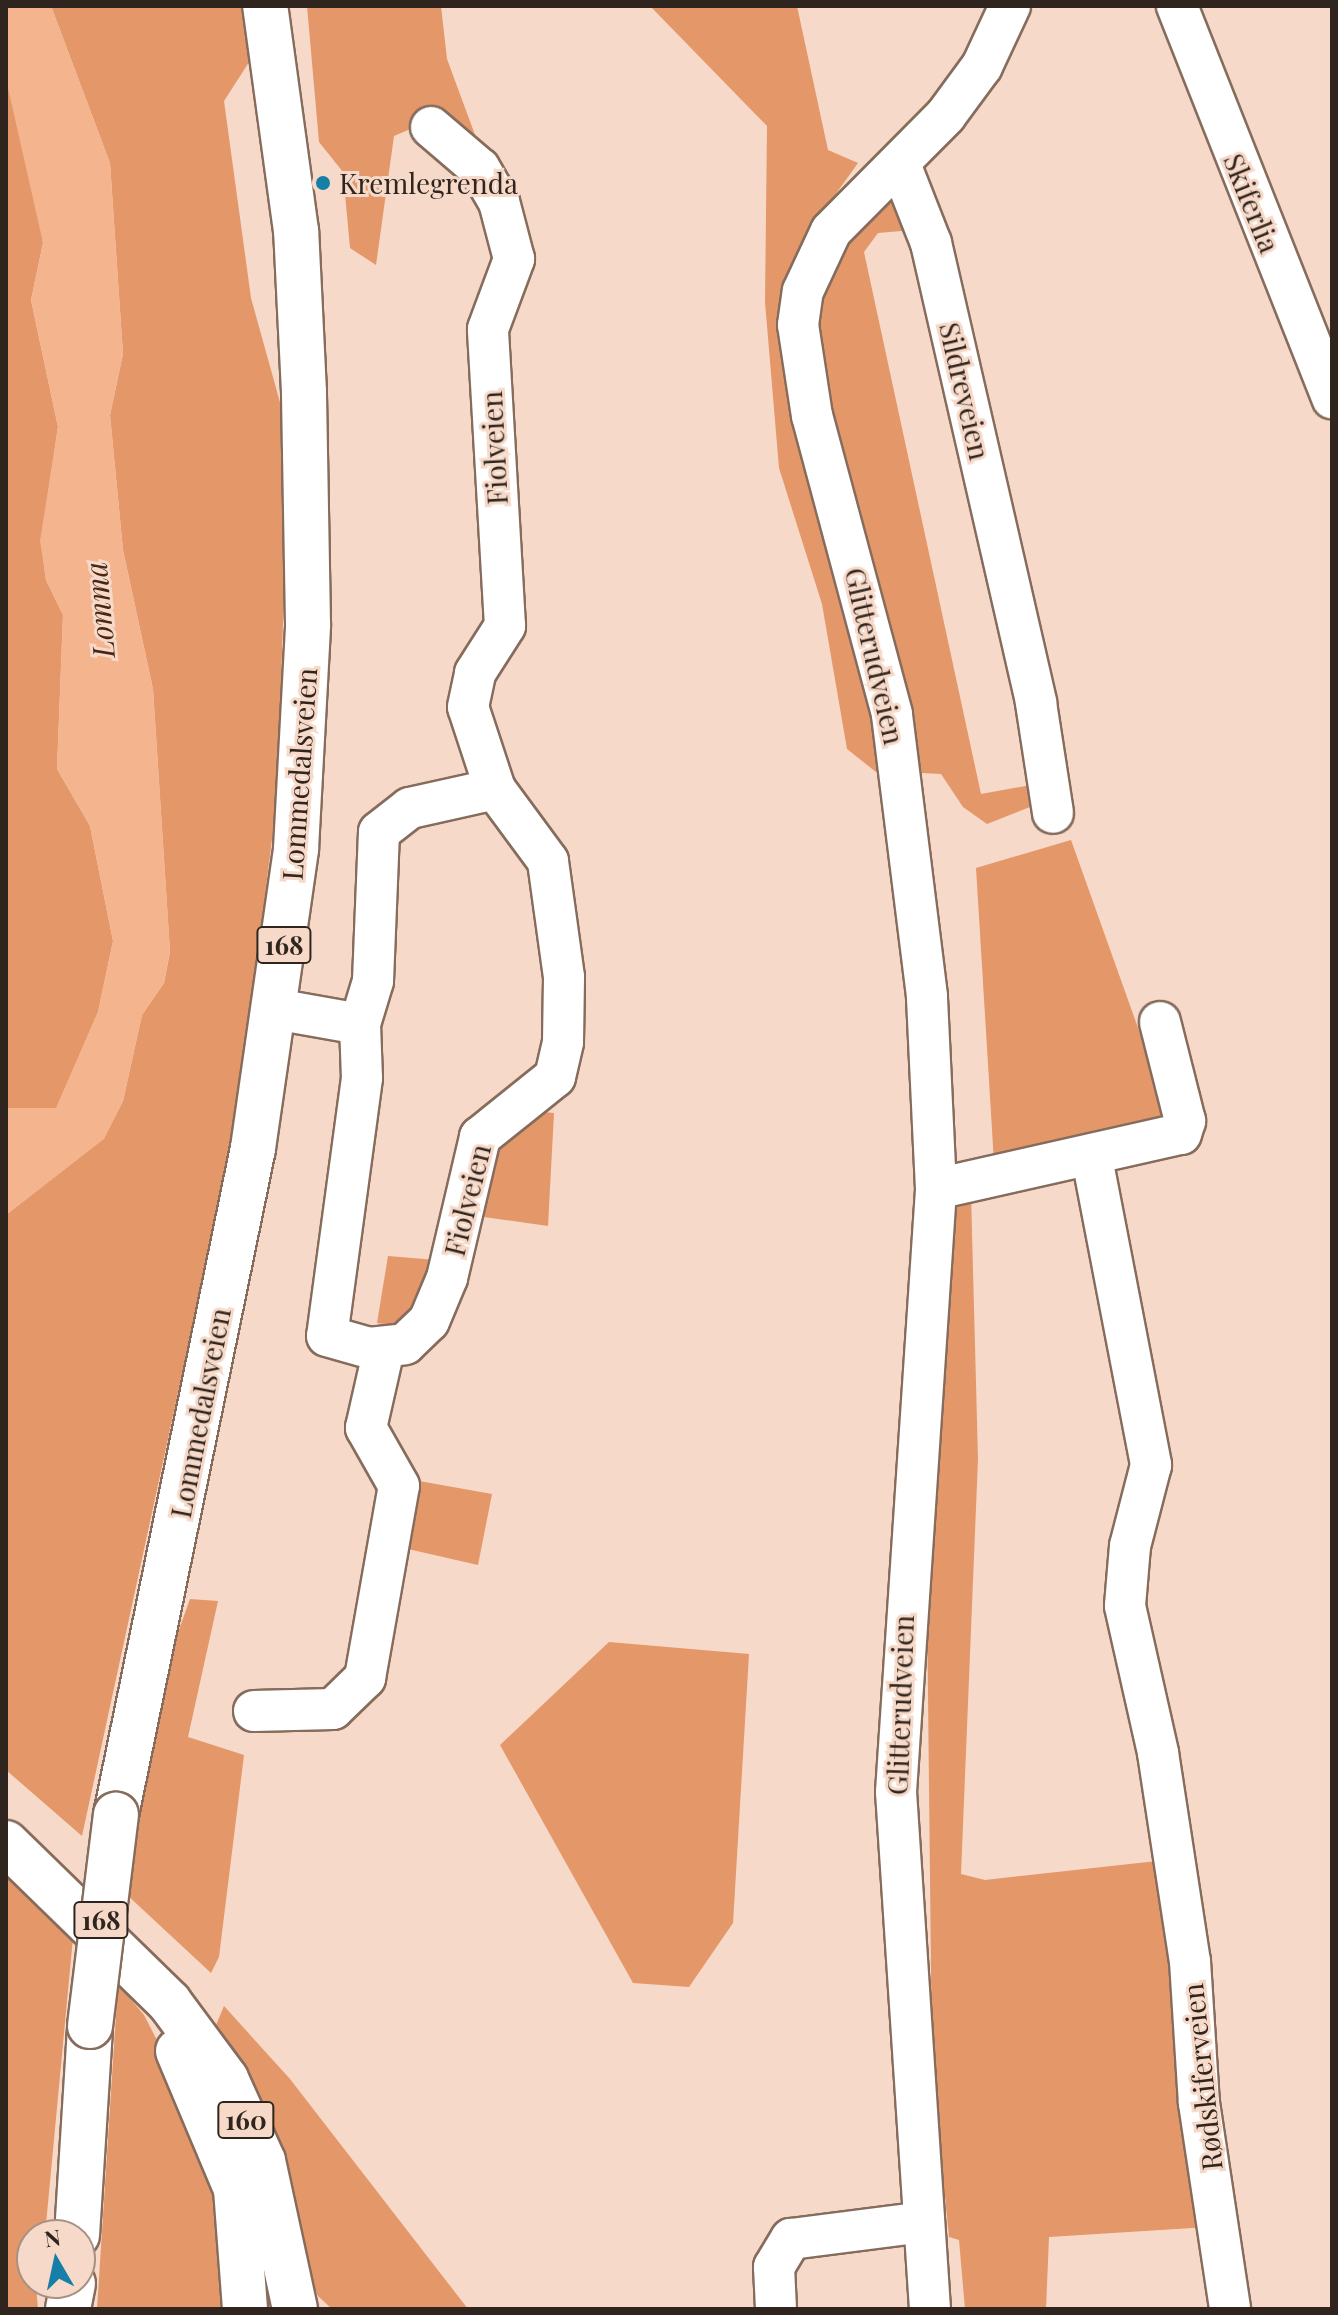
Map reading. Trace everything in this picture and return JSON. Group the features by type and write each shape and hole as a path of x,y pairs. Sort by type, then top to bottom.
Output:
{"main road":[{"name":"Lommedalsveien","path":"78,2219 90,2026 116,1815 275,1009 296,849 308,624 301,302 265,6"},
{"name":"160","path":"6,1843 169,2002 238,2102 271,2191 295,2309"},
{"name":"160","path":"129,1966 202,2098 229,2166 244,2238 245,2309"}],"street":[{"path":"900,164 982,66 1010,6"},
{"name":"Skiferlia","path":"1177,6 1332,398"},
{"name":"Fiolveien","path":"384,1349 405,1344 429,1321 455,1248 480,1137 555,1077 563,1042 564,977 548,861 495,789 476,750 468,694 505,626 488,329 514,259 499,202 479,168 431,127"},
{"name":"Sildreveien","path":"900,164 931,243 1036,703 1053,813"},
{"name":"Glitterudveien","path":"900,164 831,231 803,291 798,325 812,416 877,642 908,812 936,1189 896,1792 930,2309"},
{"path":"254,1711 333,1709 365,1678 399,1486 366,1428 384,1349 327,1336 362,1078 360,1024 373,981 379,832 410,808 495,789"},
{"path":"275,1009 360,1024"},
{"path":"936,1189 1092,1158 1185,1128 1160,1022"},
{"name":"Rødskiferveien","path":"1092,1158 1151,1465 1143,1519 1130,1546 1125,1606 1173,1845 1230,2309"},
{"path":"776,2309 774,2267 791,2239 924,2222"}],"shaded area":[{"path":"51,6 242,6 253,56 224,101 251,298 281,406 284,594 277,799 237,1120 82,1836 6,1770 6,1215 104,1138 123,1101 142,1015 164,983 170,952 153,689 123,550 110,415 123,354 110,163"},
{"path":"307,6 441,6 447,59 478,143 429,121 394,136 376,265 350,248 343,172 319,142"},
{"path":"650,6 797,6 828,150 858,163 807,234 784,301 884,766 876,772 847,749 822,604 779,468 765,302 767,126"},
{"path":"6,79 36,195 43,243 31,300 58,427 41,541 46,580 63,615 57,769 90,826 113,941 98,1012 56,1109 6,1108"},
{"path":"886,200 906,206 913,230 878,233 864,252 981,794 1036,784 1030,807 987,824 963,807 941,774 922,773 860,508 816,366 816,308 840,245"},
{"path":"1071,840 1168,1112 1144,1134 994,1162 976,868"},
{"path":"532,1111 554,1113 548,1226 477,1216 491,1140"},
{"path":"971,1194 978,1459 961,1874 985,1880 1157,1861 1208,2227 1049,2237 1046,2309 965,2309 959,2240 949,2237 932,2063 927,1601 953,1206"},
{"path":"388,1256 436,1260 407,1327 377,1323"},
{"path":"419,1481 492,1494 478,1565 408,1549"},
{"path":"190,1599 218,1601 188,1737 244,1755 219,1957 211,1973 125,1893 171,1652"},
{"path":"609,1642 749,1654 733,1923 689,1987 633,1983 500,1745"},
{"path":"6,1865 74,1927 47,2219 16,2219 16,2299 37,2299 38,2309 6,2309"},
{"path":"118,1984 144,2015 180,2085 216,2189 227,2309 97,2309"},
{"path":"224,2006 290,2079 468,2309 332,2309 318,2296 220,2056 216,2025"}],"water":[{"name":"Lomma","path":"6,6 51,6 110,163 123,354 110,415 123,550 153,689 170,951 164,983 142,1015 123,1101 104,1139 6,1215 6,1108 56,1108 98,1012 113,941 90,826 57,769 63,615 46,580 40,541 58,427 31,300 43,243 6,79"}],"place":[{"name":"Kremlegrenda","path":"323,183"}]}
